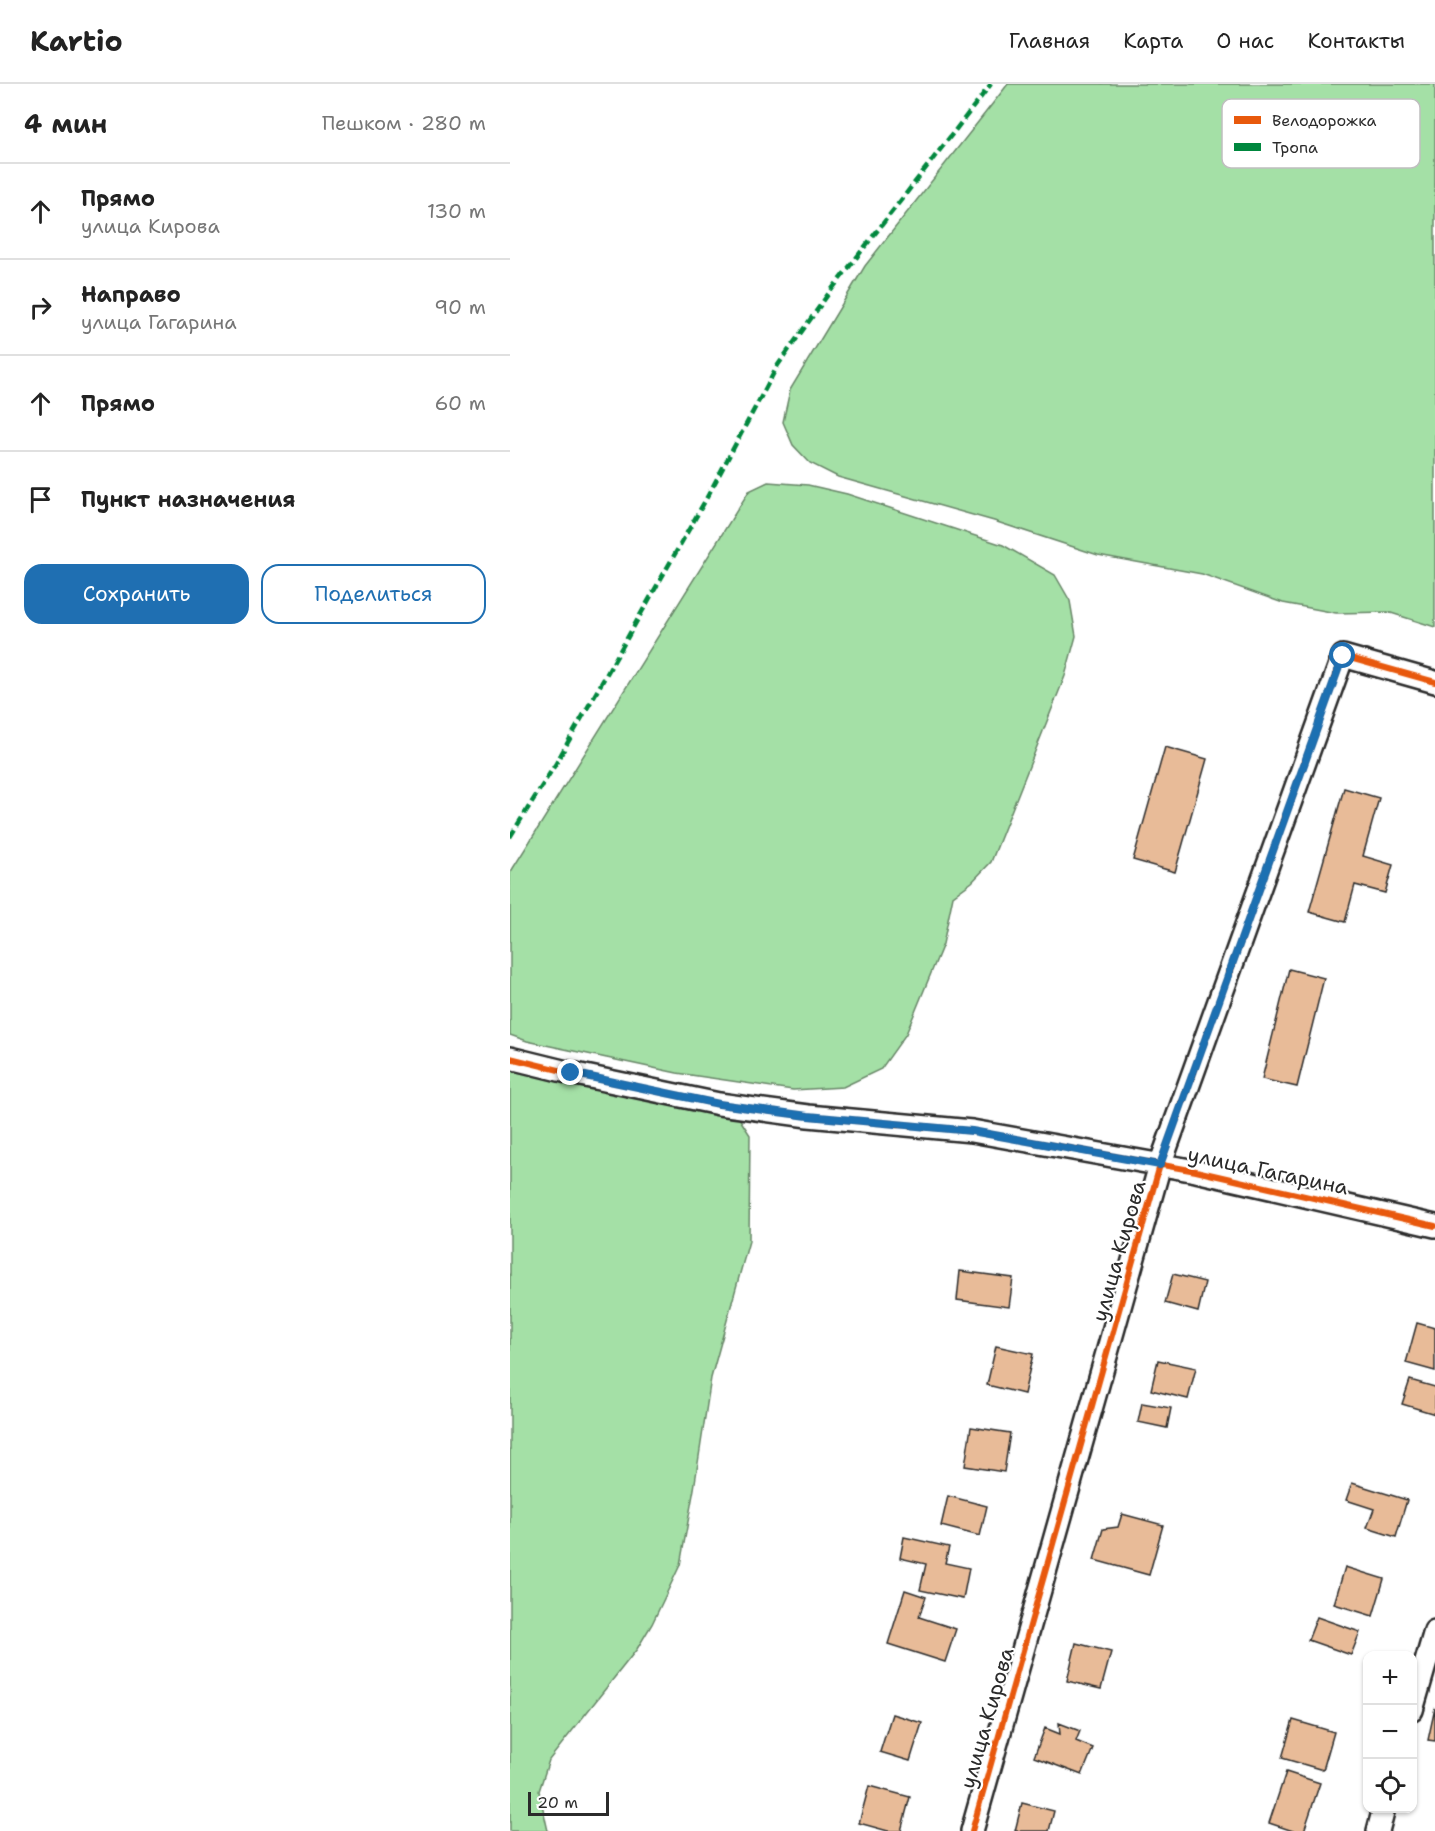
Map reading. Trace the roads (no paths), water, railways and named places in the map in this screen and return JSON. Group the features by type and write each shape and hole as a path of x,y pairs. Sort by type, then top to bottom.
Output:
{"street":[{"name":"улица Кирова","path":"972,1831 1160,1165 1343,656 1435,682"},
{"name":"улица Гагарина","path":"510,1058 719,1104 808,1116 972,1131 1196,1171 1435,1226"},
{"path":"1414,1705 1435,1631"},
{"path":"1378,1831 1383,1813"}]}
